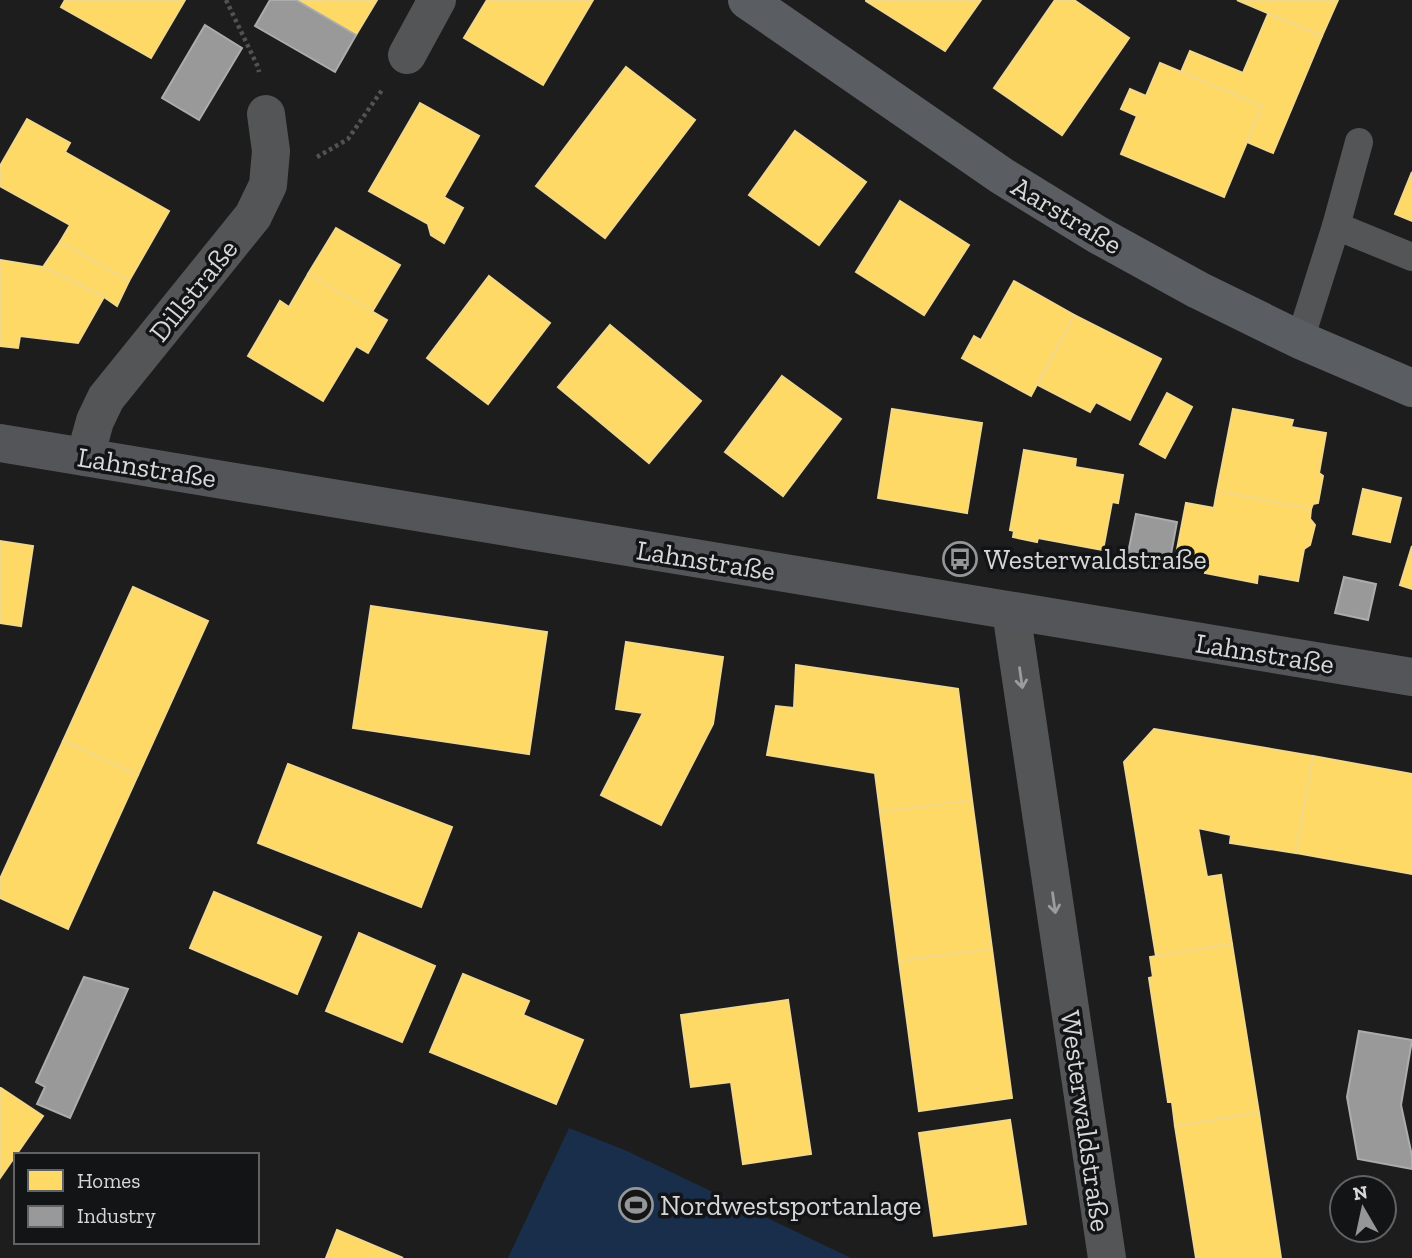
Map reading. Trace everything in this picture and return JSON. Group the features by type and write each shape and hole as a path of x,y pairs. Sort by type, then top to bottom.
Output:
{"main road":[{"name":"Aarstraße","path":"747,0 1002,176 1088,229 1198,290 1300,340 1412,388"}],"street":[{"path":"407,55 437,0"},
{"name":"Dillstraße","path":"85,457 95,421 106,398 253,216 268,185 271,151 266,114"},
{"name":"Lahnstraße","path":"0,443 1412,677"},
{"name":"Westerwaldstraße","path":"1011,611 1107,1258"}],"lane":[{"path":"1300,340 1359,142"},
{"path":"1336,226 1412,257"}],"path":[{"path":"226,0 258,67 266,114"},
{"path":"348,139 407,55"}],"shaded area":[{"name":"Nordwestsportanlage","path":"569,1128 627,1151 851,1258 508,1258"}],"building: Homes":[{"path":"65,0 185,0 151,58 61,7"},
{"path":"296,0 377,0 356,35"},
{"path":"487,0 593,0 543,85 464,38"},
{"path":"866,0 981,0 945,51"},
{"path":"1055,0 1074,0 1129,38 1062,135 994,88"},
{"path":"1237,0 1338,0 1322,36"},
{"path":"1268,14 1322,36 1273,153 1247,142 1262,106 1181,72 1190,51 1243,73"},
{"path":"1160,63 1262,106 1224,197 1121,154 1137,116 1121,109 1130,89 1146,96"},
{"path":"626,67 695,120 605,238 536,186"},
{"path":"420,103 479,136 444,197 463,208 444,243 431,235 428,224 369,191"},
{"path":"27,119 70,143 65,152 169,211 129,281 60,242 70,225 0,186 0,166"},
{"path":"795,131 866,182 819,245 749,195"},
{"path":"1412,172 1412,221 1395,214"},
{"path":"900,201 969,245 924,315 856,272"},
{"path":"336,228 400,265 372,312 308,274"},
{"path":"60,242 129,281 117,306 43,267"},
{"path":"0,260 43,267 104,297 78,343 20,336 18,348 0,346"},
{"path":"308,274 387,320 368,353 356,346 323,401 248,356 280,301 289,307"},
{"path":"489,276 550,323 488,404 427,358"},
{"path":"1014,281 1074,315 1031,396 962,358 974,336 981,340"},
{"path":"1074,315 1161,359 1130,420 1096,402 1090,412 1038,385"},
{"path":"610,325 701,401 649,463 558,387"},
{"path":"782,376 841,419 783,496 725,452"},
{"path":"1167,393 1192,407 1165,458 1140,444"},
{"path":"892,409 982,423 967,513 878,498"},
{"path":"1233,409 1293,420 1291,427 1326,433 1319,473 1323,476 1318,503 1313,504 1311,509 1217,491"},
{"path":"1024,450 1076,459 1075,467 1123,475 1118,503 1112,502 1103,550 1038,538 1037,542 1013,537 1014,531 1010,530"},
{"path":"1363,489 1401,498 1390,542 1353,534"},
{"path":"1217,491 1311,509 1310,519 1315,525 1310,545 1304,549 1298,581 1258,574 1257,583 1205,573 1207,565 1175,560 1186,503 1214,508"},
{"path":"0,541 33,546 21,626 0,623"},
{"path":"1412,546 1412,589 1400,585"},
{"path":"133,587 208,621 138,775 63,741"},
{"path":"371,606 547,632 529,754 353,728"},
{"path":"626,642 723,657 713,724 661,825 601,795 643,713 616,709"},
{"path":"796,665 958,689 972,800 880,812 875,773 767,755 776,706 794,708"},
{"path":"1154,729 1313,756 1296,853 1230,843 1231,835 1198,828 1207,877 1221,875 1232,944 1156,956 1124,762"},
{"path":"63,741 138,775 68,929 0,898 0,879"},
{"path":"1313,756 1412,774 1412,874 1296,853"},
{"path":"288,764 452,827 421,907 258,843"},
{"path":"972,800 992,949 899,961 880,812"},
{"path":"214,892 321,937 297,994 190,948"},
{"path":"359,933 435,966 402,1042 326,1011"},
{"path":"1232,944 1259,1113 1175,1126 1172,1102 1168,1102 1149,978 1153,977 1150,957"},
{"path":"992,949 1012,1098 919,1111 899,961"},
{"path":"463,974 529,1001 523,1015 583,1040 556,1104 430,1052"},
{"path":"788,1000 811,1154 743,1164 731,1082 691,1087 681,1015"},
{"path":"0,1088 43,1116 17,1153 14,1153 14,1158 0,1178"},
{"path":"1259,1113 1281,1258 1196,1258 1175,1126"},
{"path":"1010,1120 1026,1224 934,1236 919,1133"},
{"path":"337,1230 403,1258 326,1258"}],"building: Industry":[{"path":"270,0 296,0 356,35 335,72 255,26"},
{"path":"205,25 242,48 199,120 162,98"},
{"path":"1136,514 1177,522 1169,565 1127,558"},
{"path":"1344,577 1376,584 1368,620 1335,613"},
{"path":"84,977 128,989 70,1118 37,1104 45,1087 36,1082"},
{"path":"1359,1031 1412,1040 1401,1105 1412,1156 1412,1169 1358,1159 1347,1097"}],"place":[{"name":"Westerwaldstraße","path":"960,559"},
{"name":"Nordwestsportanlage","path":"636,1205"}]}
